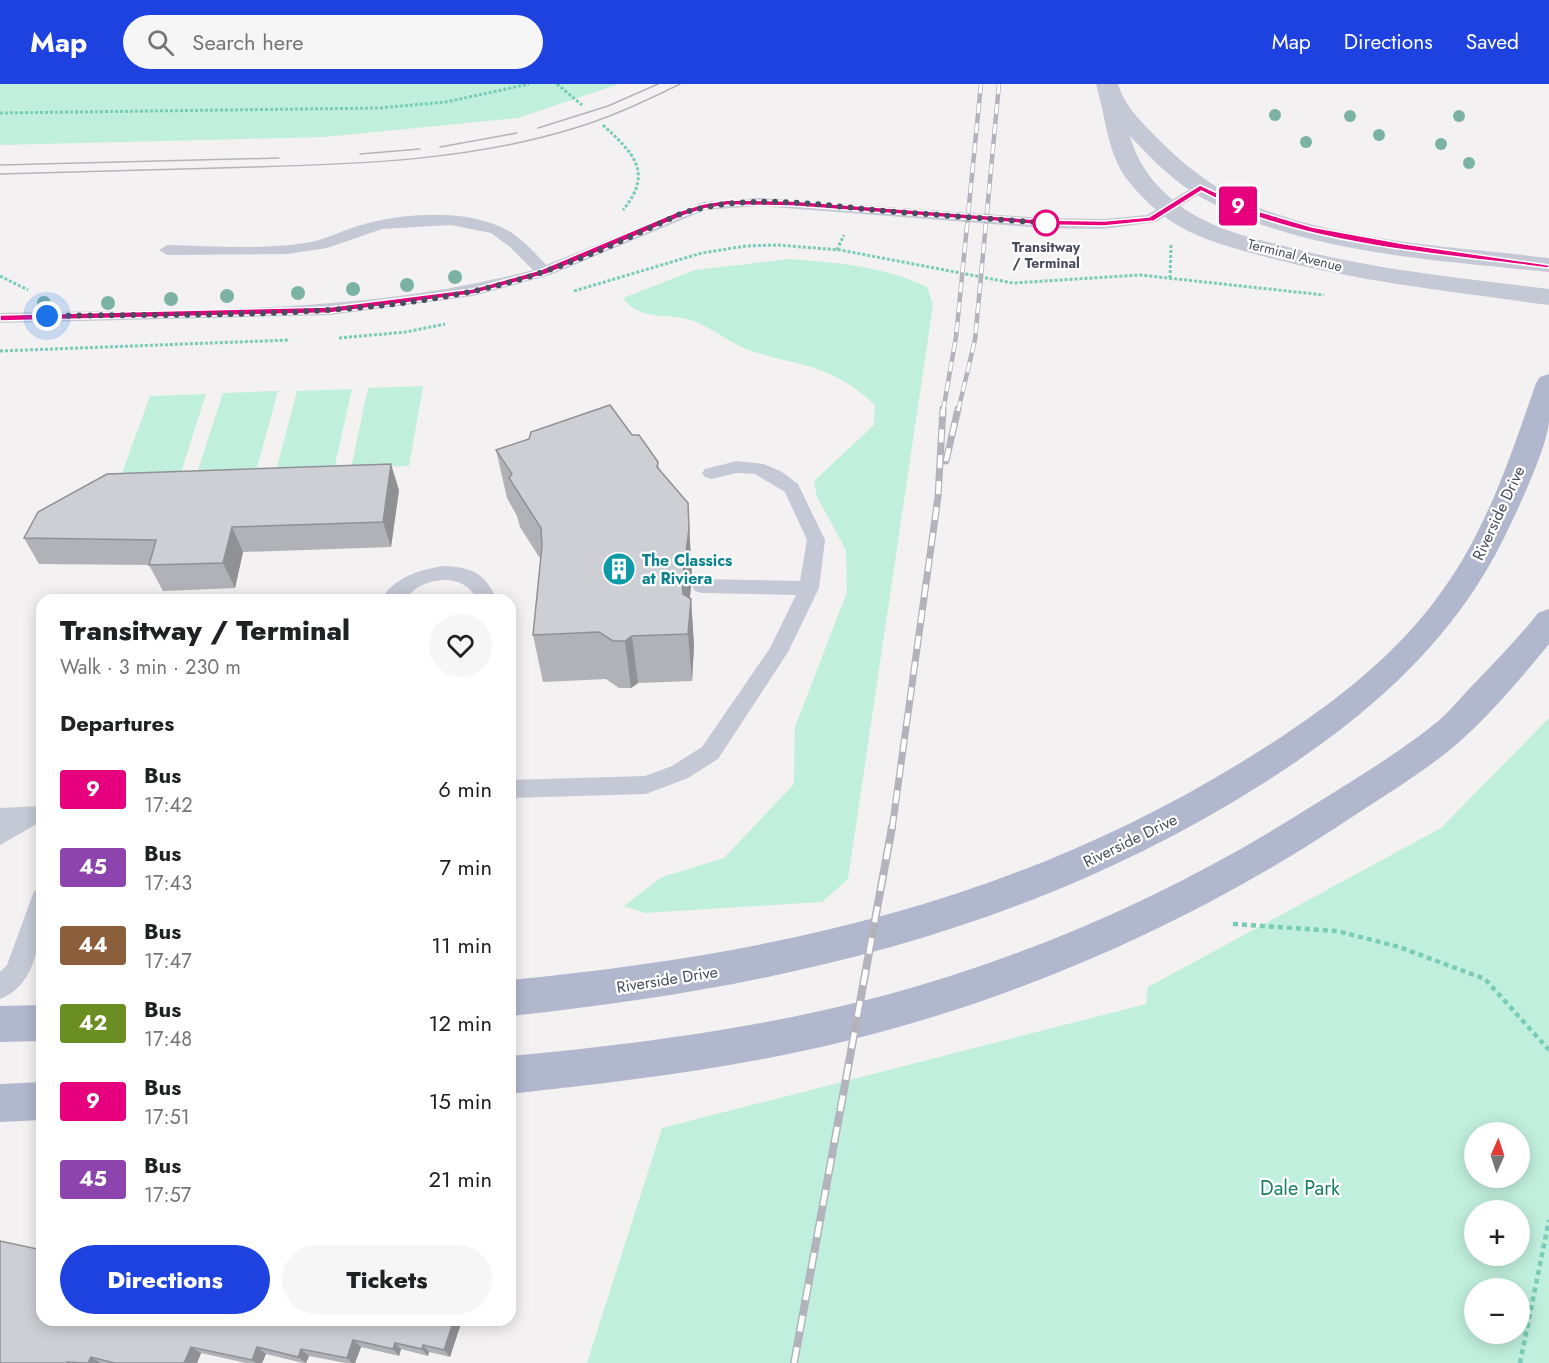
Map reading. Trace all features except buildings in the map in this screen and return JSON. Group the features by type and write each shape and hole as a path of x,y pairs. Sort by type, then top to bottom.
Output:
{"main road":[{"name":"Riverside Drive","path":"516,997 648,983 737,968 846,944 993,898 1074,867 1208,801 1268,765 1358,699 1395,667 1423,636 1452,600 1487,542 1523,460 1549,383"},
{"path":"516,1074 672,1056 776,1037 884,1013 998,976 1109,934 1204,889 1293,837 1443,736 1503,675 1549,621"},
{"path":"0,1024 36,1023"},
{"path":"0,1103 36,1101"}],"street":[{"name":"Terminal Avenue","path":"1110,94 1168,160 1200,187 1248,210 1311,229 1405,247 1549,266"},
{"name":"Terminal Avenue","path":"1110,94 1120,144 1137,176 1168,207 1188,221 1234,239 1317,262 1549,297"}],"lane":[{"path":"0,318 330,310 473,291 543,272 703,206 728,203 793,203 1043,223 1104,224 1151,219 1200,187"},
{"path":"167,250 302,249 335,242 376,225 413,222 462,223 487,227 502,234 543,272"},
{"path":"516,789 646,785 680,772 710,753 778,652 809,588 816,540 792,488 776,476 758,468 737,467 711,473"},
{"path":"394,594 409,582 425,575 443,573 475,580 485,589 486,594"},
{"path":"702,586 809,588"},
{"path":"0,817 36,819"},
{"path":"0,836 36,820"},
{"path":"0,988 17,972 36,916"}],"path":[{"path":"0,113 379,108 446,102 529,84"},
{"path":"557,84 582,105"},
{"path":"994,281 1012,283 1140,275 1326,295"},
{"path":"1233,924 1337,931 1399,947 1485,979 1549,1050"},
{"path":"1520,1363 1549,1220"}],"green space":[{"path":"0,84 619,84 518,118 324,137 0,145"},
{"path":"790,259 843,264 894,274 927,287 933,305 848,879 822,902 645,913 624,906 662,877 724,858 794,784 795,727 847,592 846,550 817,497 814,481 874,425 875,405 859,391 830,374 751,351 694,321 646,313 630,306 623,298 695,270"},
{"path":"423,386 409,466 351,468 368,388"},
{"path":"352,389 334,469 276,471 297,391"},
{"path":"278,391 256,471 197,473 223,393"},
{"path":"206,394 180,475 121,476 150,396"},
{"name":"Dale Park","path":"1549,718 1549,1363 587,1363 662,1128 1146,1004 1148,987 1441,828"}],"tram line":[{"path":"538,128 608,106 658,84"},
{"path":"0,174 336,164 457,154 536,139 575,128 629,108 680,84"},
{"path":"440,147 517,133"},
{"path":"360,154 420,149"},
{"path":"0,165 279,158"}],"railway":[{"path":"943,411 956,337 981,84"},
{"path":"958,411 975,340 999,84"},
{"path":"892,829 938,497 943,409"},
{"path":"946,461 958,409"},
{"path":"794,1363 892,827"}],"bus line":[{"name":"9","path":"0,318 330,310 473,291 543,272 703,206 728,203 793,203 1043,223 1104,224 1151,219 1200,187 1248,210 1311,229 1405,247 1549,265"}],"place":[{"name":"Transitway / Terminal","path":"1046,223"},
{"name":"The Classics at Riviera","path":"619,569"}],"route":[{"path":"47,316 330,310 473,291 543,272 703,206 728,203 793,203 1046,223"}]}
